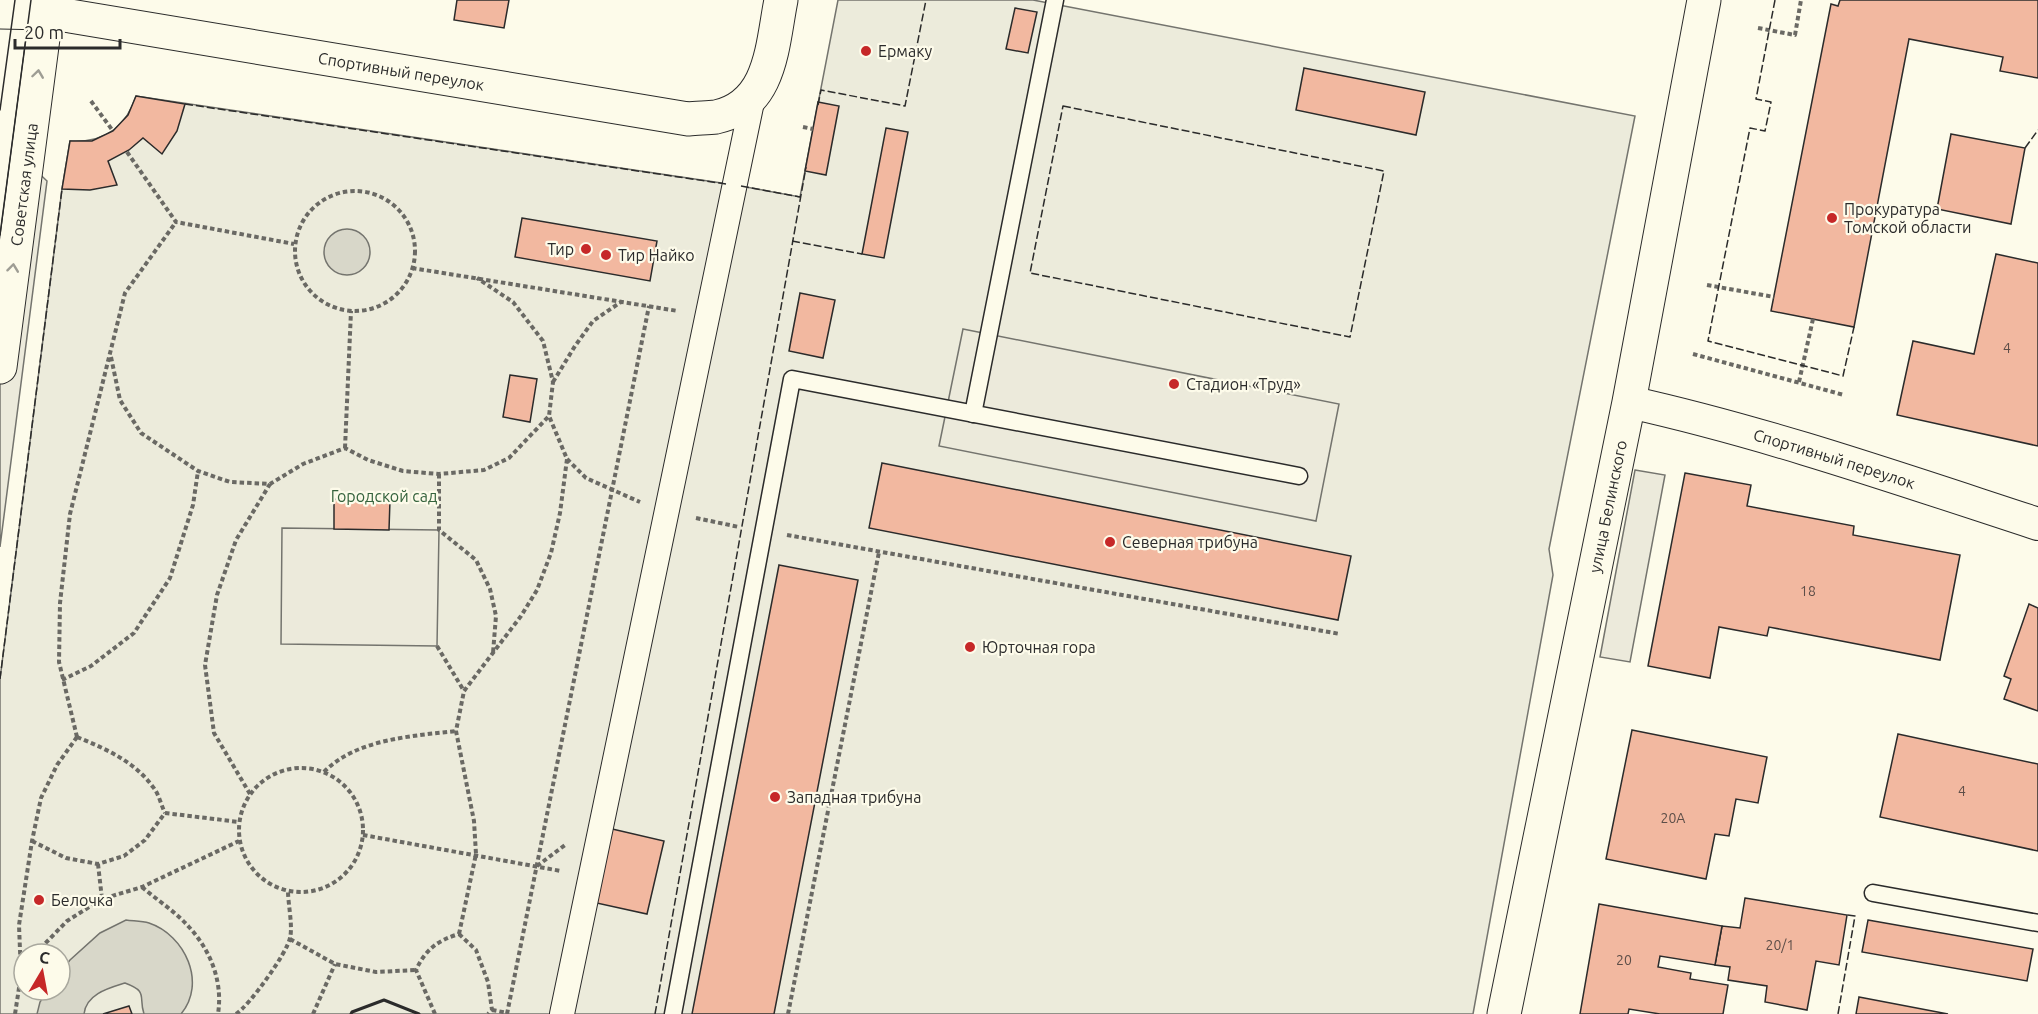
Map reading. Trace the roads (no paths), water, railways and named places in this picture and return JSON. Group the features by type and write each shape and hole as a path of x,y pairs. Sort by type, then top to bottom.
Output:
{"street":[{"path":"562,1014 753,97 763,82 781,0"},
{"name":"улица Белинского","path":"1504,1014 1629,402 1704,0"},
{"name":"Спортивный переулок","path":"0,12 47,6 688,119 717,117 738,109 753,97"},
{"name":"Советская улица","path":"0,367 47,6"},
{"name":"Спортивный переулок","path":"1629,402 1682,414 1827,455 2038,524"}],"lane":[{"path":"973,414 1055,0"},
{"path":"673,1014 792,379 1299,476"},
{"path":"1873,893 2038,923"}],"tram line":[{"path":"0,110 15,0"},
{"path":"0,235 31,0"}],"place":[{"name":"Ермаку","path":"866,51"},
{"name":"Прокуратура Томской области","path":"1832,218"},
{"name":"Тир","path":"586,249"},
{"name":"Тир Найко","path":"606,255"},
{"name":"Стадион «Труд»","path":"1174,384"},
{"name":"Северная трибуна","path":"1110,542"},
{"name":"Юрточная гора","path":"970,647"},
{"name":"Западная трибуна","path":"775,797"},
{"name":"Белочка","path":"39,900"}],"park label":[{"name":"Городской сад","path":"384,496"}]}
